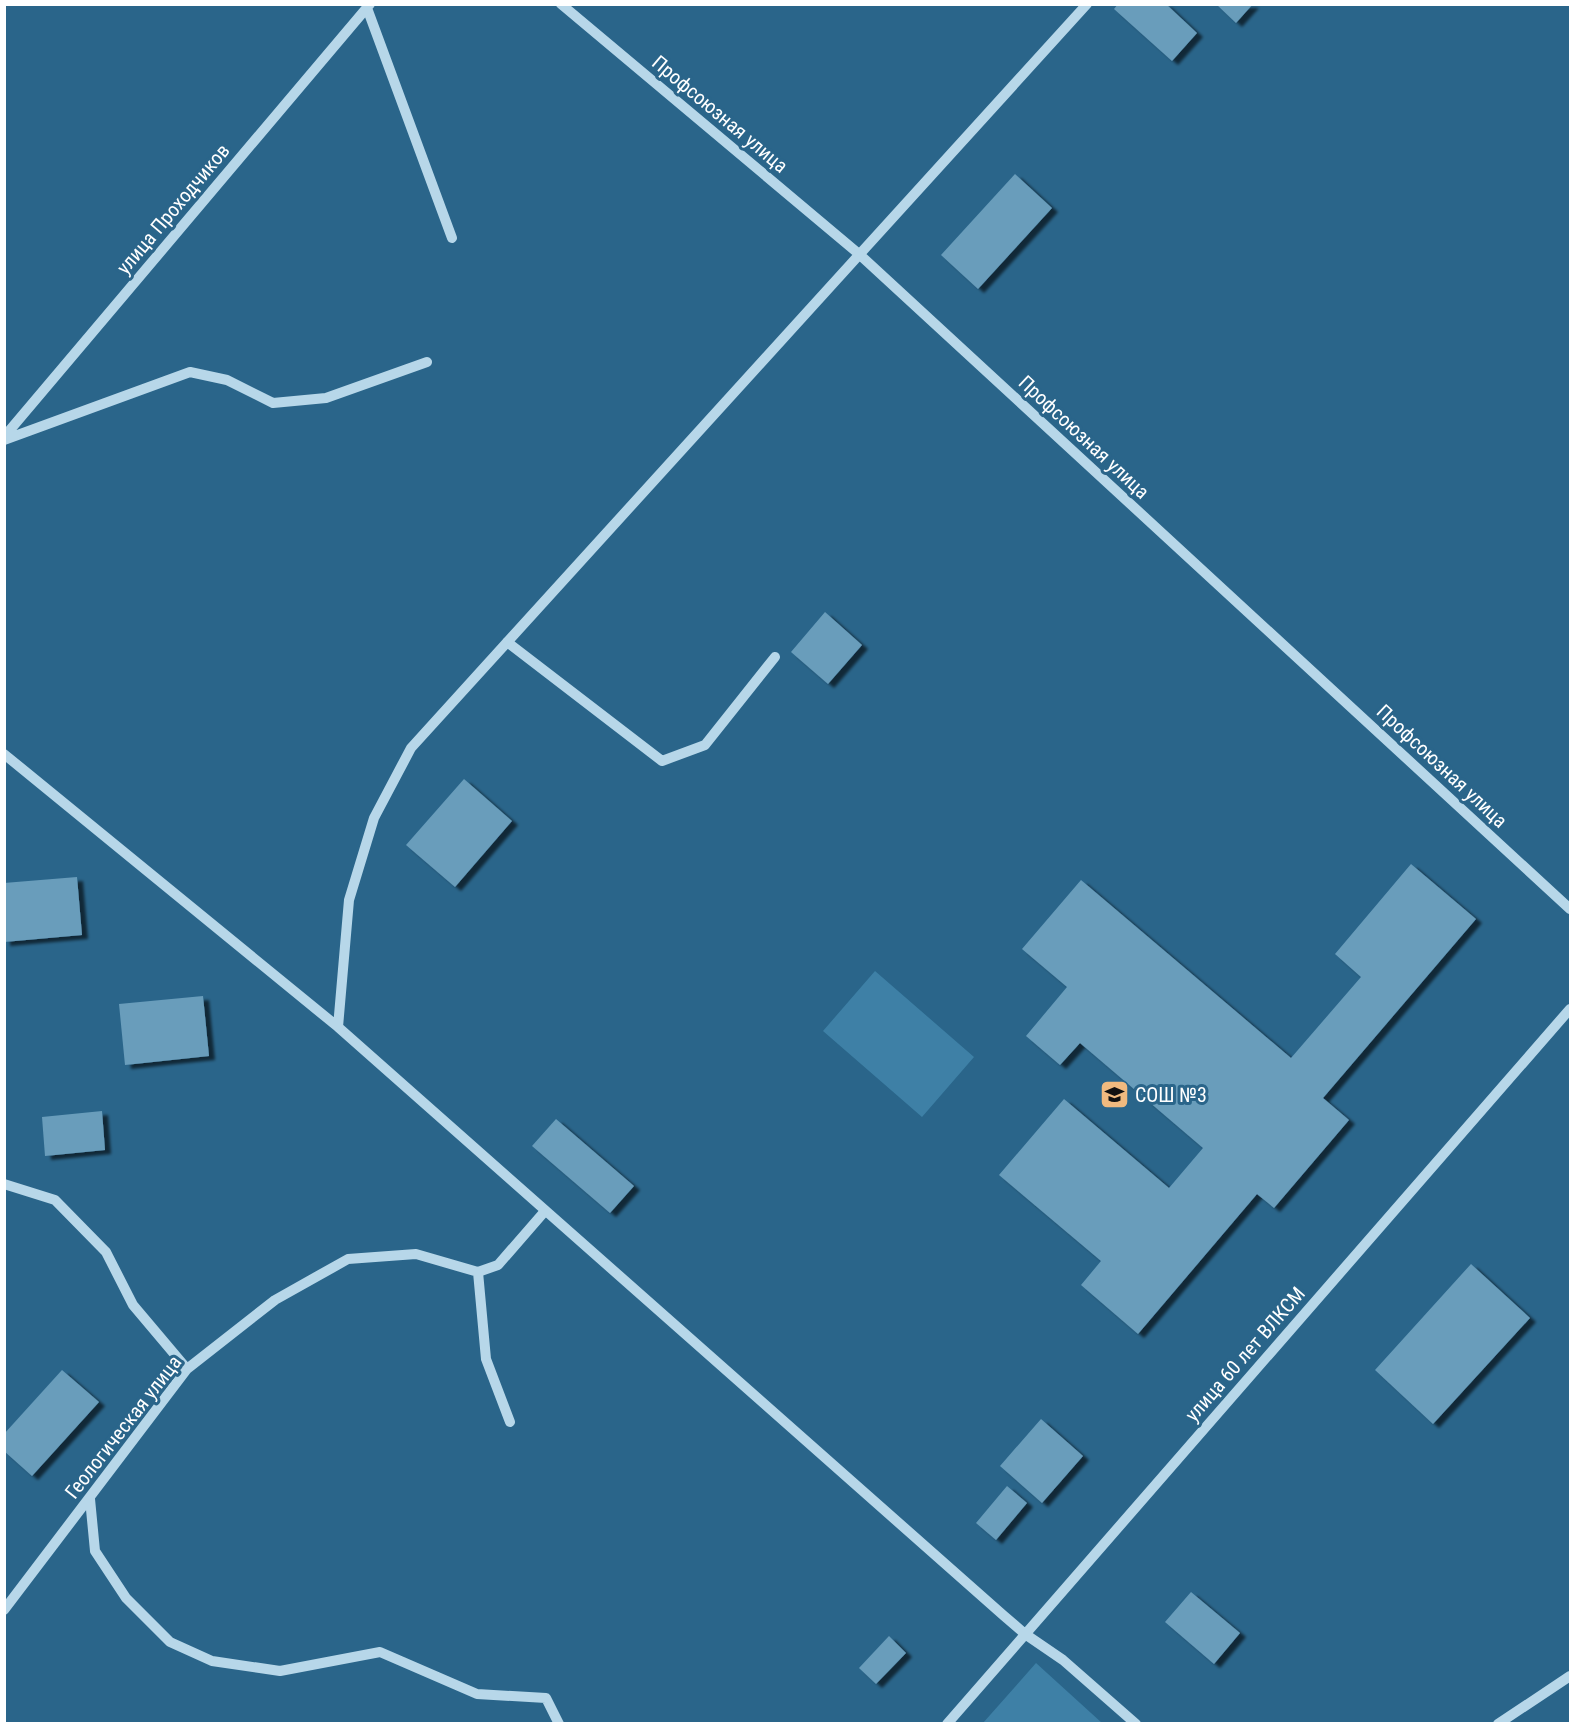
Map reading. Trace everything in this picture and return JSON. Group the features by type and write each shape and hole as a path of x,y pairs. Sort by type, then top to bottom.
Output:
{"street":[{"name":"Профсоюзная улица","path":"561,4 859,254 1570,909"},
{"path":"338,1027 349,900 374,818 411,748 1087,4"},
{"path":"368,6 452,238"},
{"name":"улица Проходчиков","path":"4,439 368,6"},
{"path":"4,439 190,372 227,380 273,403 326,398 427,362"},
{"path":"507,642 662,761 705,745 775,657"},
{"path":"4,754 338,1027 1025,1634 1064,1660 1136,1724"},
{"name":"улица 60 лет ВЛКСМ","path":"947,1724 1570,1009"},
{"path":"4,1184 55,1200 106,1252 133,1305 187,1369"},
{"path":"510,1422 486,1359 478,1272 498,1265 545,1211"},
{"name":"Геологическая улица","path":"4,1610 187,1369 274,1300 348,1259 417,1254 478,1272"},
{"path":"90,1499 95,1551 126,1598 170,1642 212,1661 280,1671 380,1652 477,1694 546,1698 559,1724"},
{"path":"1498,1724 1570,1676"}],"shaded area":[{"path":"875,971 974,1057 922,1117 823,1031"},
{"path":"1036,1663 1102,1723 983,1723"}],"building":[{"path":"1118,4 1166,4 1197,33 1172,61 1114,9"},
{"path":"1216,4 1253,4 1236,23"},
{"path":"1015,174 1052,208 978,289 941,255"},
{"path":"825,612 862,645 828,684 791,652"},
{"path":"464,779 512,821 455,887 406,845"},
{"path":"1411,864 1476,919 1323,1098 1349,1120 1274,1208 1257,1194 1138,1334 1081,1285 1101,1261 999,1175 1064,1099 1169,1188 1203,1148 1080,1043 1060,1065 1026,1036 1067,987 1022,949 1081,880 1291,1058 1361,977 1335,954"},
{"path":"77,877 82,935 4,942 4,883"},
{"path":"203,996 209,1056 125,1065 119,1004"},
{"path":"102,1111 105,1150 45,1156 42,1117"},
{"path":"556,1119 634,1186 610,1213 532,1146"},
{"path":"1471,1264 1530,1318 1433,1424 1375,1370"},
{"path":"62,1370 99,1402 32,1476 4,1451 4,1434"},
{"path":"1041,1419 1083,1456 1042,1503 1000,1466"},
{"path":"1007,1486 1027,1503 996,1540 976,1523"},
{"path":"1191,1592 1240,1633 1214,1664 1165,1622"},
{"path":"889,1636 906,1653 876,1684 859,1668"}],"place":[{"name":"СОШ №3","path":"1114,1095"}]}
